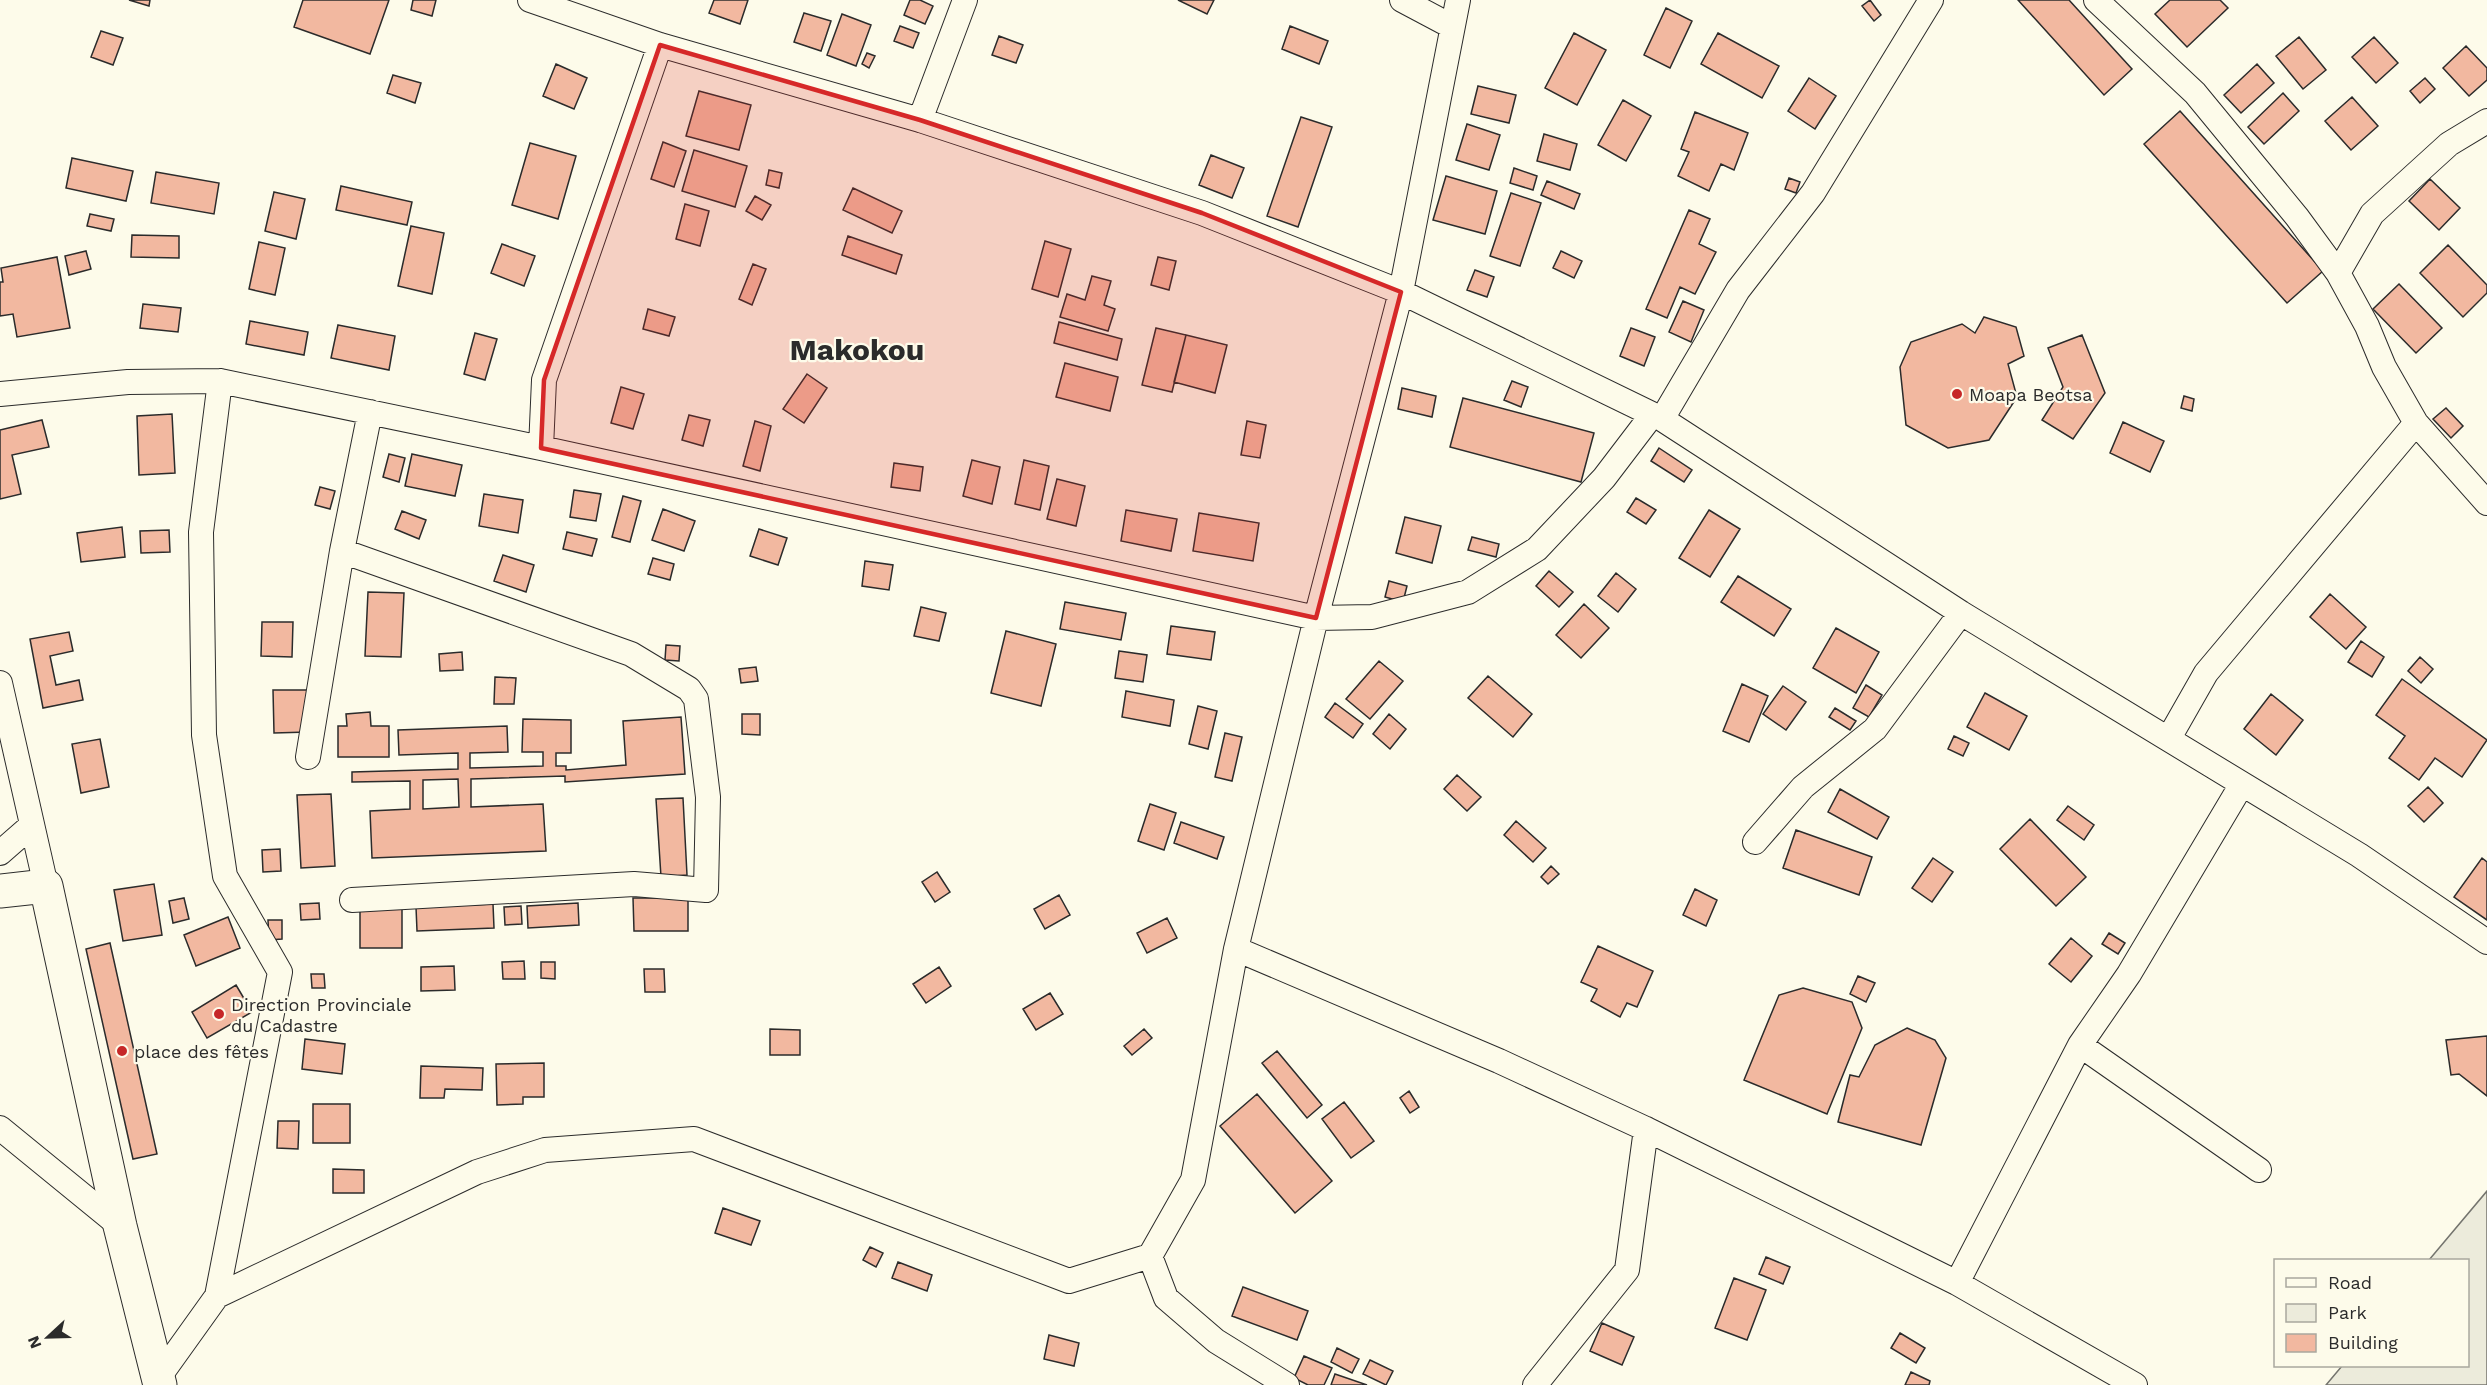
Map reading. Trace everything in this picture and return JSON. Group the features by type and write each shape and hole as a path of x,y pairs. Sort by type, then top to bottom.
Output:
{"highway":[{"path":"0,891 46,886 120,1226 159,1381"}],"street":[{"path":"530,0 660,45 920,120 1202,213 1401,292 1657,417 1961,613 2359,855 2487,942"},
{"path":"920,120 965,0"},
{"path":"1402,0 1451,26"},
{"path":"217,1296 477,1172 499,1164 545,1150 694,1139 1069,1281 1150,1256 1193,1180 1236,949 1316,618 1401,292 1451,26 1458,0"},
{"path":"0,394 128,382 220,381 541,448 1316,618 1372,617 1468,592 1538,549 1604,478 1657,417 1738,290 1813,193 1931,0"},
{"path":"2096,0 2195,93 2297,217 2338,273 2367,326 2384,367 2416,423 2487,503"},
{"path":"541,448 544,380 660,45"},
{"path":"2338,273 2372,214 2449,144 2487,121"},
{"path":"159,1381 217,1296 280,972 225,876 204,735 201,531 220,381"},
{"path":"308,757 342,551 370,412"},
{"path":"2169,738 2206,673 2416,423"},
{"path":"342,551 631,654 680,683 696,699 708,797 706,890 634,884 352,900"},
{"path":"1755,842 1803,787 1875,729 1961,613"},
{"path":"0,683 46,886"},
{"path":"1957,1283 2080,1045 2129,974 2242,784"},
{"path":"0,853 32,825"},
{"path":"1236,949 1499,1061 1646,1129 1957,1283 2135,1385"},
{"path":"2080,1045 2259,1170"},
{"path":"0,1128 120,1226"},
{"path":"1535,1385 1628,1270 1646,1129"},
{"path":"1150,1256 1166,1298 1216,1341 1287,1385"}],"highlighted area":[{"path":"660,45 920,120 1202,213 1401,292 1316,618 541,448 544,380"}],"green space":[{"path":"2487,1191 2487,1385 2326,1385 2341,1367 2469,1367 2469,1259 2430,1259"}],"building":[{"path":"129,0 150,0 149,6"},
{"path":"303,0 389,0 370,54 294,27"},
{"path":"413,0 436,0 432,16 411,10"},
{"path":"714,0 748,0 740,24 709,13"},
{"path":"910,0 920,0 933,6 925,24 904,15"},
{"path":"1178,0 1214,0 1207,14"},
{"path":"1870,0 1881,15 1874,21 1862,6"},
{"path":"2018,0 2069,0 2132,69 2104,95"},
{"path":"2170,0 2220,0 2228,8 2187,47 2155,14"},
{"path":"1666,8 1692,21 1670,68 1644,55"},
{"path":"804,13 831,21 821,51 794,42"},
{"path":"842,14 871,25 856,66 827,55"},
{"path":"900,26 919,33 913,48 894,41"},
{"path":"1290,26 1328,41 1319,64 1282,49"},
{"path":"101,31 123,38 113,65 91,57"},
{"path":"1574,33 1606,50 1577,105 1545,88"},
{"path":"1718,33 1779,66 1762,98 1701,64"},
{"path":"999,36 1023,45 1016,63 992,55"},
{"path":"2299,37 2326,70 2303,89 2276,56"},
{"path":"2374,37 2398,63 2376,83 2352,57"},
{"path":"2466,46 2487,68 2487,80 2469,96 2443,68"},
{"path":"867,53 875,56 869,68 862,64"},
{"path":"556,64 587,78 574,109 543,96"},
{"path":"2257,64 2274,83 2241,113 2224,95"},
{"path":"393,75 421,83 415,103 387,93"},
{"path":"1809,78 1836,96 1815,129 1788,111"},
{"path":"2425,78 2435,89 2420,103 2410,91"},
{"path":"1478,86 1516,95 1509,123 1471,114"},
{"path":"699,91 751,105 739,150 686,136"},
{"path":"2283,93 2299,111 2264,144 2248,127"},
{"path":"2352,97 2378,126 2351,150 2325,121"},
{"path":"1623,100 1651,116 1626,161 1598,145"},
{"path":"2180,111 2323,271 2287,303 2144,144"},
{"path":"1695,112 1748,133 1734,170 1721,164 1709,191 1678,176 1689,152 1681,149"},
{"path":"1301,117 1332,127 1298,227 1267,216"},
{"path":"1467,124 1500,135 1489,170 1456,160"},
{"path":"1544,134 1577,144 1570,170 1537,161"},
{"path":"663,142 686,151 674,187 651,179"},
{"path":"530,143 576,156 558,219 512,205"},
{"path":"694,150 747,166 735,207 682,191"},
{"path":"1211,155 1244,168 1232,198 1199,185"},
{"path":"72,158 133,171 126,201 66,188"},
{"path":"1514,168 1537,176 1533,190 1510,183"},
{"path":"769,170 782,173 779,188 766,185"},
{"path":"156,172 219,183 214,214 151,203"},
{"path":"1446,176 1497,191 1485,234 1433,220"},
{"path":"1789,178 1800,182 1796,193 1785,189"},
{"path":"2430,179 2460,208 2439,230 2409,201"},
{"path":"1547,181 1580,194 1574,209 1541,195"},
{"path":"341,186 412,202 407,225 336,210"},
{"path":"853,188 902,211 892,233 843,210"},
{"path":"274,192 305,199 296,239 265,231"},
{"path":"1511,193 1541,203 1520,266 1490,256"},
{"path":"755,196 771,205 762,220 746,211"},
{"path":"685,204 709,211 700,246 676,239"},
{"path":"1689,210 1710,219 1699,244 1716,252 1695,294 1680,287 1667,318 1646,309"},
{"path":"90,214 114,219 111,231 87,226"},
{"path":"411,226 444,233 432,294 398,286"},
{"path":"132,235 179,236 179,258 131,257"},
{"path":"848,236 902,255 896,274 842,255"},
{"path":"1045,241 1071,249 1058,297 1032,289"},
{"path":"259,242 285,248 275,295 249,289"},
{"path":"502,244 535,256 524,286 491,273"},
{"path":"2448,245 2487,285 2487,293 2463,317 2420,273"},
{"path":"86,251 91,269 69,275 65,256"},
{"path":"1561,251 1582,261 1574,278 1553,268"},
{"path":"57,257 70,328 17,337 13,314 0,316 0,282 3,282 1,268"},
{"path":"1158,257 1176,261 1169,290 1151,285"},
{"path":"753,264 766,269 752,305 739,299"},
{"path":"1475,270 1494,277 1487,297 1467,290"},
{"path":"1092,276 1111,281 1104,305 1115,309 1108,331 1060,317 1067,294 1085,300"},
{"path":"2399,284 2442,328 2416,353 2373,309"},
{"path":"1683,301 1704,310 1691,342 1669,332"},
{"path":"143,304 181,308 178,332 140,328"},
{"path":"648,309 675,317 669,336 643,329"},
{"path":"1984,317 2016,327 2024,356 2008,364 2017,397 1989,440 1948,448 1906,425 1900,367 1911,342 1962,324 1975,333"},
{"path":"250,321 308,332 304,355 246,344"},
{"path":"1059,322 1122,339 1117,360 1054,343"},
{"path":"338,325 395,336 389,370 331,358"},
{"path":"1156,328 1186,335 1172,392 1142,385"},
{"path":"1631,328 1655,337 1644,366 1620,356"},
{"path":"475,333 497,339 485,380 464,374"},
{"path":"1186,335 1227,345 1215,393 1174,382"},
{"path":"2082,335 2105,393 2073,439 2042,420 2063,387 2048,348"},
{"path":"1065,363 1118,377 1110,411 1056,397"},
{"path":"807,374 827,388 804,423 783,409"},
{"path":"1512,381 1528,387 1521,407 1504,400"},
{"path":"621,387 644,394 633,429 611,423"},
{"path":"1402,388 1436,396 1432,417 1398,409"},
{"path":"2184,396 2194,399 2192,411 2181,408"},
{"path":"1463,398 1594,433 1581,482 1450,447"},
{"path":"2446,408 2463,426 2451,438 2433,419"},
{"path":"172,414 175,473 139,475 137,416"},
{"path":"689,415 710,420 703,446 682,440"},
{"path":"42,420 49,447 12,455 21,494 0,499 0,430"},
{"path":"755,421 771,426 760,471 743,466"},
{"path":"1247,421 1266,425 1260,458 1241,455"},
{"path":"2123,422 2164,441 2150,472 2110,453"},
{"path":"1659,448 1692,470 1684,482 1651,461"},
{"path":"389,454 405,458 399,482 383,477"},
{"path":"412,454 462,465 455,496 405,486"},
{"path":"972,460 1000,467 992,504 963,496"},
{"path":"1024,460 1049,466 1040,510 1015,504"},
{"path":"894,463 923,467 920,491 891,487"},
{"path":"1057,479 1085,486 1076,526 1047,519"},
{"path":"320,487 335,491 330,509 315,505"},
{"path":"574,490 601,494 596,521 570,517"},
{"path":"484,494 523,500 518,533 479,526"},
{"path":"623,496 641,501 630,542 612,537"},
{"path":"1636,498 1656,510 1646,524 1627,512"},
{"path":"663,509 695,521 684,551 652,540"},
{"path":"1126,510 1177,519 1171,551 1121,541"},
{"path":"1709,510 1740,529 1710,577 1679,558"},
{"path":"402,511 426,520 419,539 395,529"},
{"path":"1199,513 1259,523 1253,561 1193,551"},
{"path":"1405,517 1441,526 1432,563 1396,553"},
{"path":"122,527 125,557 81,562 77,533"},
{"path":"759,529 787,538 778,565 750,556"},
{"path":"169,530 170,552 141,553 140,531"},
{"path":"567,532 597,539 592,556 563,549"},
{"path":"1472,537 1499,544 1496,557 1468,550"},
{"path":"503,555 534,565 526,592 494,581"},
{"path":"653,558 674,564 670,580 648,574"},
{"path":"865,561 893,565 889,590 862,586"},
{"path":"1549,571 1573,592 1559,607 1536,586"},
{"path":"1616,573 1636,589 1618,612 1598,596"},
{"path":"1738,576 1791,609 1774,636 1721,602"},
{"path":"1389,581 1407,586 1403,602 1385,597"},
{"path":"368,592 404,593 401,657 365,656"},
{"path":"2330,594 2366,627 2346,649 2310,617"},
{"path":"1065,602 1126,613 1121,640 1060,629"},
{"path":"1584,604 1609,628 1581,658 1556,635"},
{"path":"921,607 946,613 939,641 914,636"},
{"path":"262,622 293,622 292,657 261,656"},
{"path":"1171,626 1215,632 1211,660 1167,654"},
{"path":"1836,628 1879,652 1856,693 1813,668"},
{"path":"1006,631 1056,644 1041,706 991,693"},
{"path":"69,632 73,651 50,656 56,685 79,680 83,700 43,708 30,639"},
{"path":"2361,641 2384,657 2372,677 2348,662"},
{"path":"666,645 680,646 679,661 665,660"},
{"path":"1119,651 1147,655 1143,682 1115,678"},
{"path":"462,652 463,670 440,671 439,654"},
{"path":"2420,657 2433,669 2421,683 2408,671"},
{"path":"1379,661 1403,681 1370,719 1346,699"},
{"path":"756,667 758,681 741,683 739,669"},
{"path":"1488,676 1532,714 1513,737 1468,698"},
{"path":"495,677 516,678 514,704 494,704"},
{"path":"2402,679 2487,740 2462,777 2435,758 2419,780 2389,758 2405,736 2376,715"},
{"path":"1742,684 1768,696 1749,742 1723,731"},
{"path":"1866,685 1882,695 1869,717 1853,708"},
{"path":"1783,686 1806,702 1786,730 1763,714"},
{"path":"273,690 307,690 308,732 274,733"},
{"path":"1126,691 1174,700 1170,726 1122,717"},
{"path":"1985,693 2027,716 2009,750 1967,727"},
{"path":"2271,694 2303,720 2276,755 2244,729"},
{"path":"1335,703 1363,724 1353,738 1325,717"},
{"path":"1198,706 1217,711 1208,749 1189,744"},
{"path":"1835,708 1856,721 1850,730 1829,717"},
{"path":"370,712 371,726 389,726 389,757 338,757 338,726 347,726 346,714"},
{"path":"742,714 760,714 760,735 742,734"},
{"path":"1389,714 1406,729 1390,749 1373,734"},
{"path":"681,717 685,774 565,782 565,776 471,779 471,807 543,804 546,851 372,858 370,811 410,809 410,781 352,782 352,772 458,769 458,753 399,755 398,730 507,726 508,752 470,753 470,768 543,766 543,752 522,752 523,719 571,720 571,753 556,753 556,766 566,766 566,770 626,765 623,721","holes":["458,779 459,807 423,809 423,780"]},
{"path":"1225,733 1242,737 1232,781 1215,777"},
{"path":"1954,736 1969,743 1963,756 1948,749"},
{"path":"100,739 109,787 81,793 72,744"},
{"path":"1457,775 1481,797 1467,811 1444,789"},
{"path":"2428,787 2443,803 2424,822 2408,806"},
{"path":"1840,789 1889,817 1877,839 1828,812"},
{"path":"331,794 335,866 301,868 297,795"},
{"path":"683,798 687,875 661,877 656,799"},
{"path":"1150,804 1176,813 1164,850 1138,841"},
{"path":"2068,806 2094,825 2084,840 2057,820"},
{"path":"2030,819 2086,877 2056,906 2000,849"},
{"path":"1516,821 1546,848 1533,862 1504,835"},
{"path":"1181,822 1224,837 1217,859 1174,843"},
{"path":"1796,830 1872,857 1859,895 1783,868"},
{"path":"280,849 281,871 263,872 262,850"},
{"path":"1933,858 1953,872 1932,902 1912,888"},
{"path":"2482,858 2487,862 2487,920 2454,897"},
{"path":"1551,866 1559,874 1548,884 1541,877"},
{"path":"937,872 950,892 935,902 922,882"},
{"path":"154,884 162,935 123,941 114,890"},
{"path":"1695,889 1717,900 1706,926 1683,915"},
{"path":"1059,895 1070,915 1045,929 1034,909"},
{"path":"184,898 189,919 173,923 169,901"},
{"path":"633,898 688,898 688,931 634,931"},
{"path":"319,903 320,919 301,920 300,904"},
{"path":"578,903 579,925 528,928 527,906"},
{"path":"493,904 494,928 417,931 416,907"},
{"path":"360,905 402,906 402,948 360,948"},
{"path":"521,906 522,924 505,925 504,907"},
{"path":"228,917 240,948 196,966 184,935"},
{"path":"1167,918 1177,938 1147,953 1137,933"},
{"path":"268,920 282,920 282,939 269,940"},
{"path":"2109,933 2125,943 2118,954 2102,944"},
{"path":"2071,938 2092,956 2071,982 2049,964"},
{"name":"place des fêtes","path":"110,943 157,1154 133,1159 86,949"},
{"path":"1598,946 1653,971 1637,1007 1627,1003 1620,1017 1591,1001 1597,989 1581,982"},
{"path":"524,961 525,979 503,979 502,962"},
{"path":"541,962 555,962 555,979 541,978"},
{"path":"454,966 455,990 421,991 421,967"},
{"path":"939,967 951,986 926,1003 913,984"},
{"path":"644,969 664,969 665,992 645,992"},
{"path":"311,974 324,974 325,988 312,988"},
{"path":"1858,976 1875,983 1866,1002 1850,994"},
{"path":"236,985 252,1012 207,1038 192,1012"},
{"path":"1803,988 1852,1002 1862,1028 1827,1114 1744,1080 1779,995"},
{"path":"1050,993 1063,1014 1036,1030 1023,1009"},
{"path":"1907,1028 1935,1040 1946,1058 1921,1145 1838,1122 1850,1075 1859,1077 1875,1045"},
{"path":"770,1029 800,1030 800,1055 770,1055"},
{"path":"1144,1029 1152,1038 1132,1055 1124,1046"},
{"path":"2487,1036 2487,1096 2459,1074 2451,1075 2446,1040"},
{"path":"305,1039 345,1044 342,1074 302,1069"},
{"path":"1277,1051 1322,1105 1307,1118 1262,1063"},
{"path":"544,1063 544,1097 523,1097 523,1104 497,1105 496,1064"},
{"path":"421,1066 483,1068 482,1090 445,1089 444,1098 420,1098"},
{"path":"1409,1091 1419,1107 1410,1113 1400,1098"},
{"path":"1257,1094 1332,1181 1295,1213 1220,1126"},
{"path":"1344,1102 1374,1141 1351,1158 1322,1119"},
{"path":"313,1104 350,1104 350,1143 313,1143"},
{"path":"278,1121 299,1121 298,1149 277,1148"},
{"path":"333,1169 364,1170 364,1193 333,1193"},
{"path":"723,1208 760,1221 751,1245 715,1233"},
{"path":"870,1247 883,1253 876,1267 863,1260"},
{"path":"1766,1257 1790,1267 1783,1284 1759,1274"},
{"path":"898,1262 932,1275 927,1291 892,1278"},
{"path":"1734,1278 1766,1290 1747,1340 1715,1328"},
{"path":"1243,1287 1308,1311 1297,1340 1232,1316"},
{"path":"1602,1323 1634,1337 1622,1365 1590,1351"},
{"path":"1900,1333 1925,1348 1916,1363 1891,1348"},
{"path":"1049,1335 1079,1343 1074,1366 1044,1359"},
{"path":"1337,1348 1359,1359 1352,1373 1331,1362"},
{"path":"1304,1356 1332,1368 1324,1385 1308,1385 1294,1378"},
{"path":"1370,1360 1393,1371 1386,1385 1363,1374"},
{"path":"1911,1372 1930,1381 1929,1385 1905,1385"},
{"path":"1335,1374 1367,1385 1331,1385"}],"place":[{"name":"Moapa Beotsa","path":"1957,394"},
{"name":"Direction Provinciale du Cadastre","path":"219,1014"},
{"name":"place des fêtes","path":"122,1051"}],"district":[{"name":"Makokou","path":"857,349"}]}
